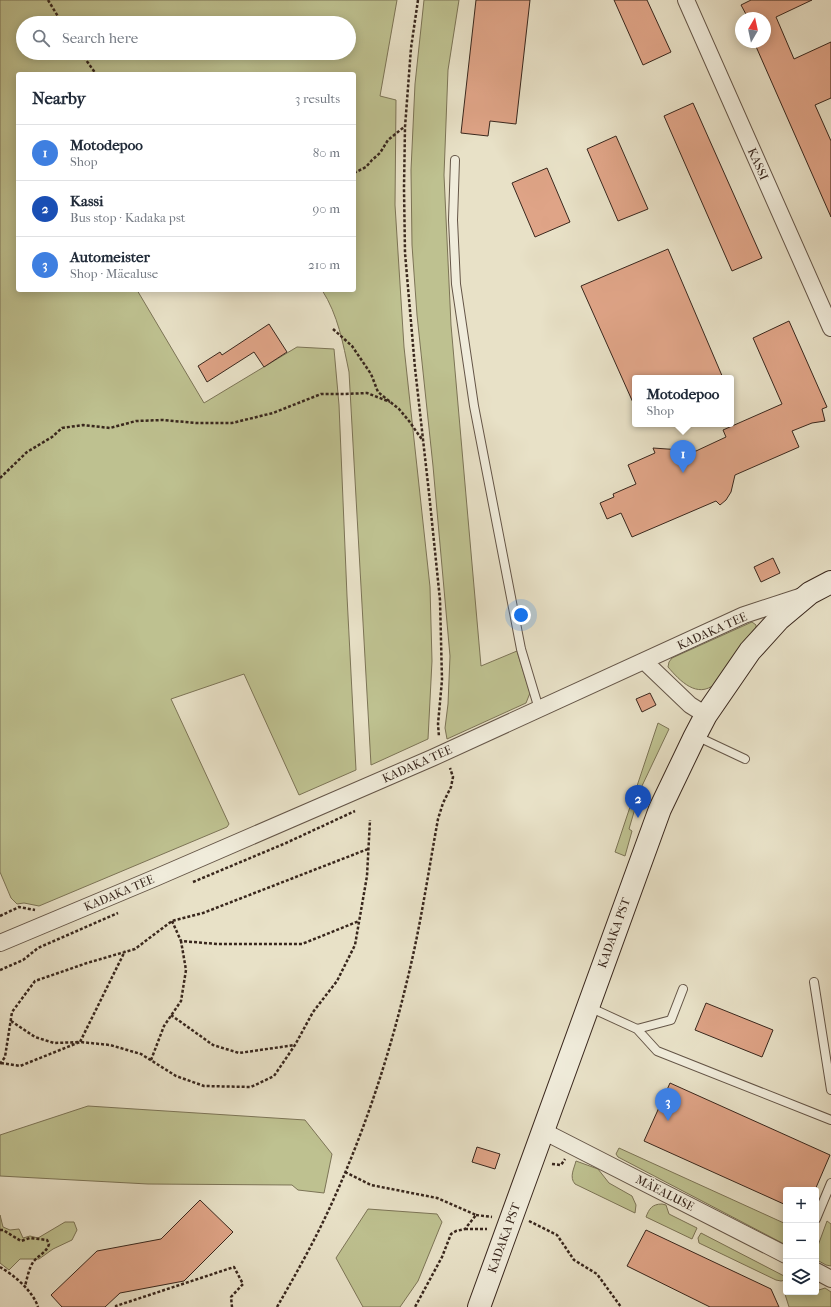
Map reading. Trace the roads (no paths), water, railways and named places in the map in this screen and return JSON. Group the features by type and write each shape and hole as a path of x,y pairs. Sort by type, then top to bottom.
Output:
{"main road":[{"name":"KADAKA TEE","path":"810,593 831,582"},
{"name":"KADAKA PST","path":"479,1307 660,809 706,715 750,651 779,619 810,593"}],"street":[{"name":"KASSI","path":"686,0 831,328"},
{"name":"KADAKA TEE","path":"0,943 322,806 744,615 810,593"},
{"path":"644,661 690,705 706,715"},
{"name":"MÄEALUSE","path":"543,1131 783,1253"},
{"path":"819,1273 831,1279"}],"lane":[{"path":"455,160 453,220 456,284 474,406 521,649 539,709"},
{"path":"695,736 745,759"},
{"path":"814,982 831,1090"},
{"path":"637,1029 671,1020 683,989"},
{"path":"588,1007 637,1029 657,1051 831,1120"},
{"path":"819,1212 831,1183"}],"place":[{"name":"Motodepoo","path":"683,473"},
{"name":"Kassi","path":"638,818"},
{"name":"Automeister","path":"668,1121"}]}
